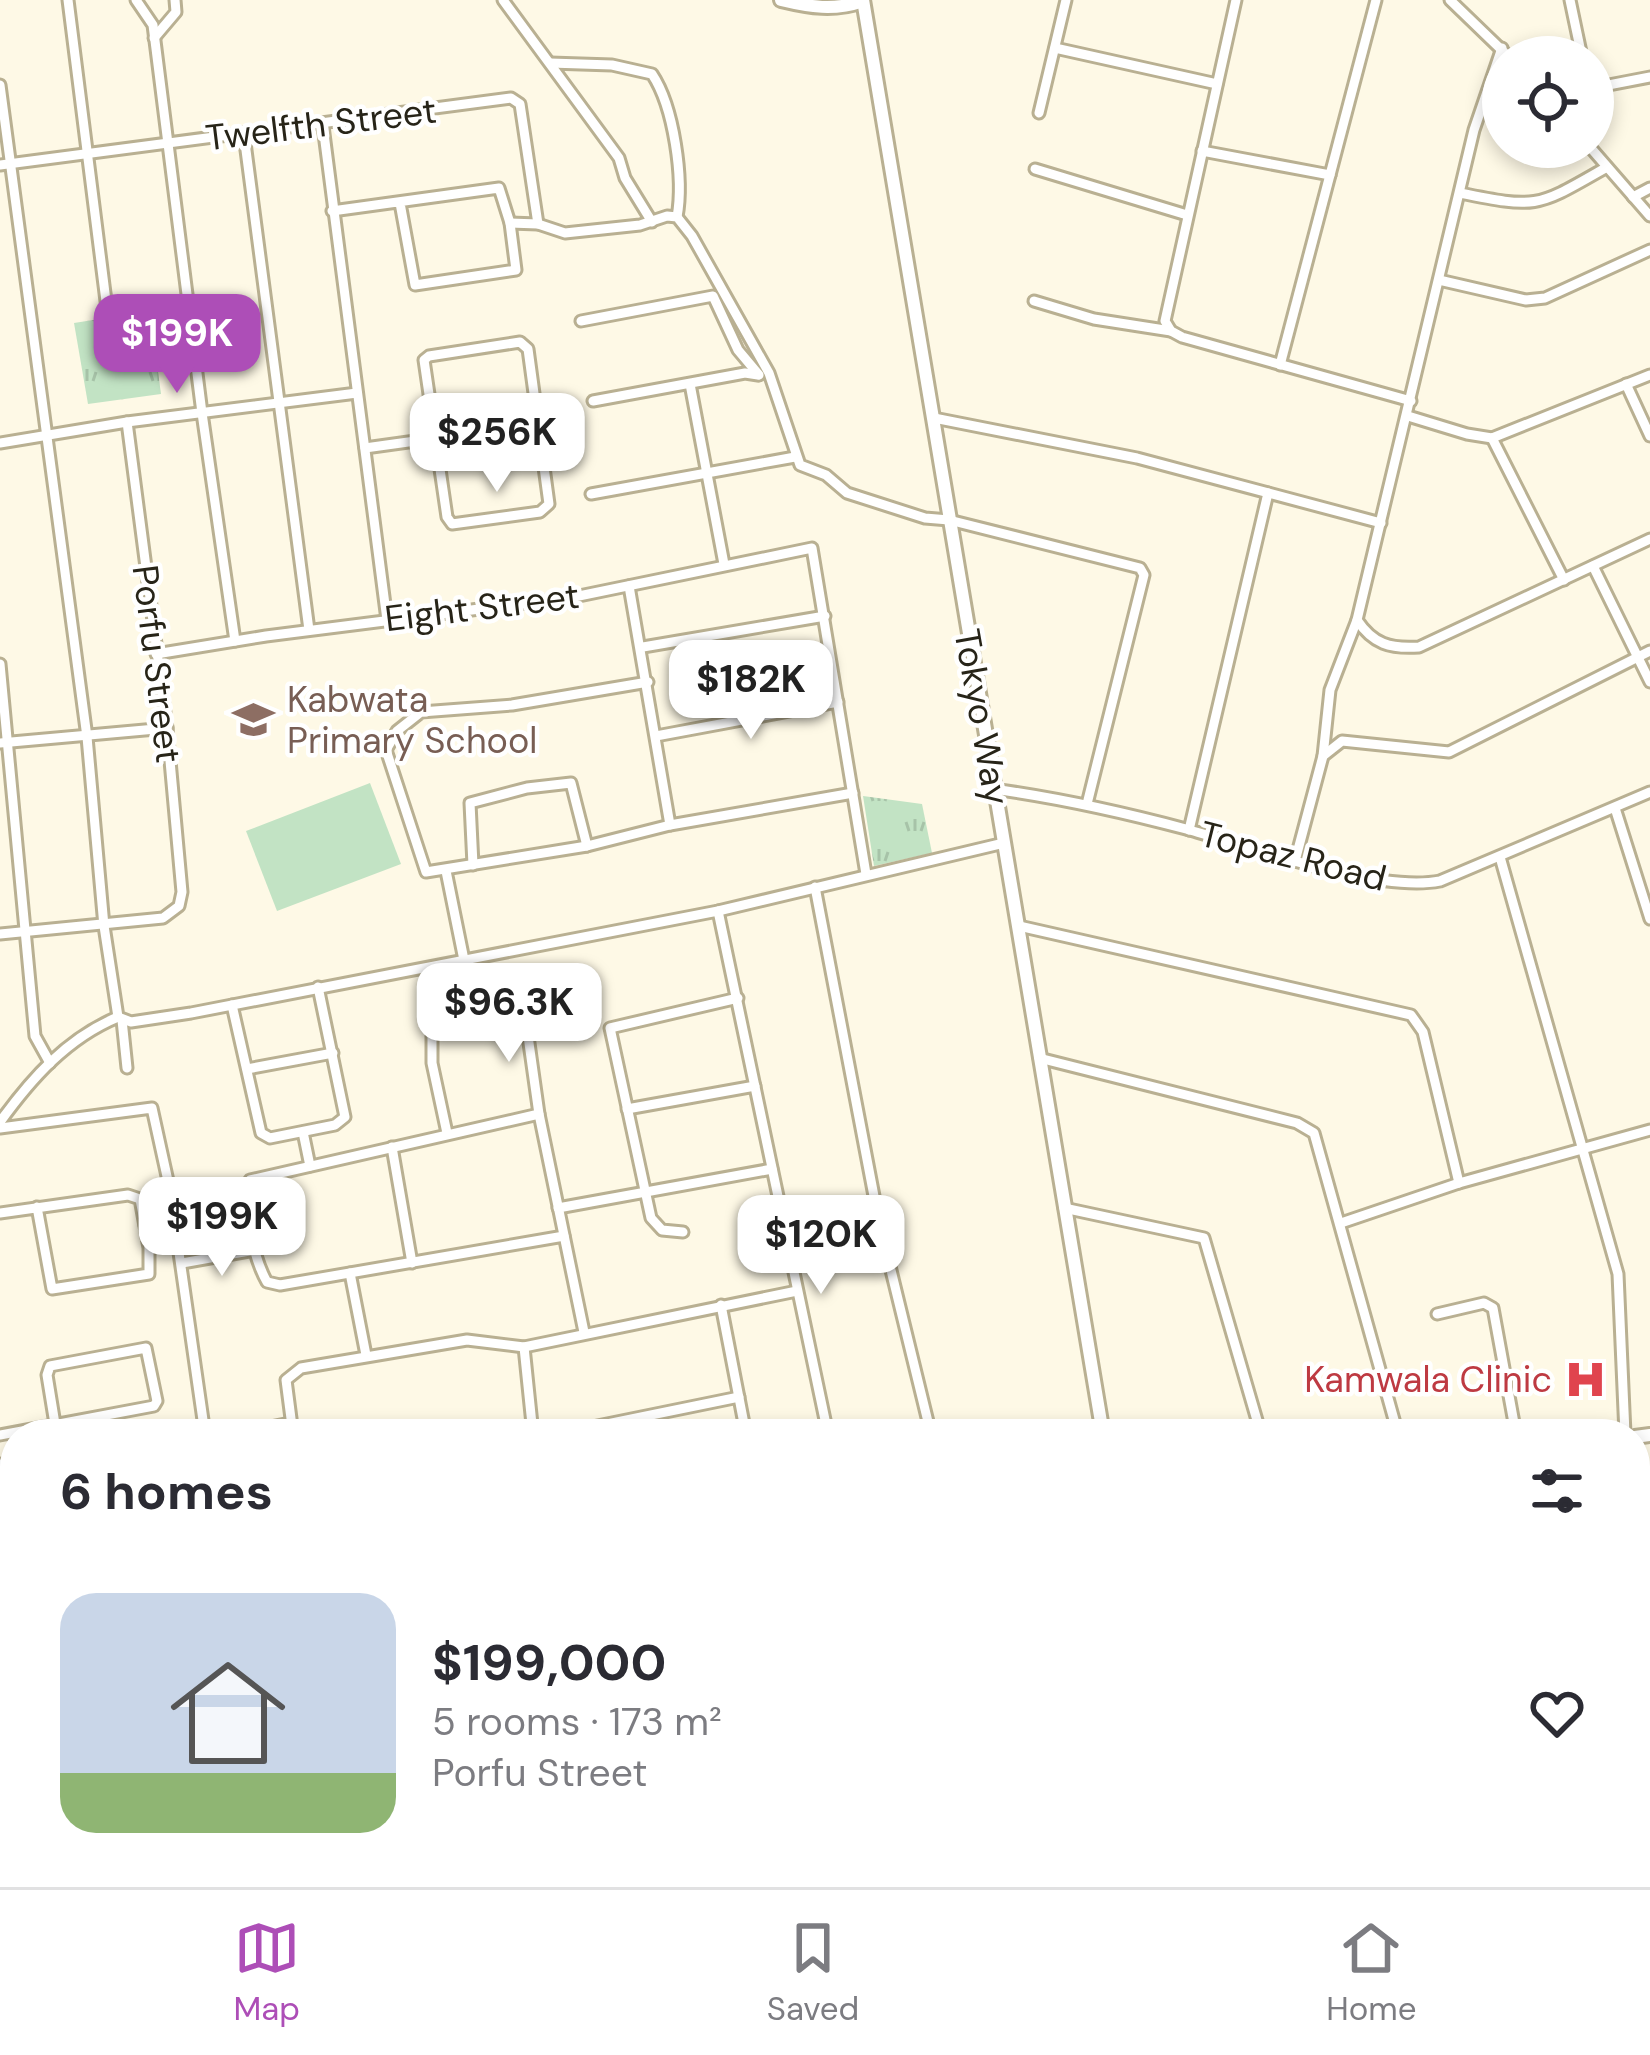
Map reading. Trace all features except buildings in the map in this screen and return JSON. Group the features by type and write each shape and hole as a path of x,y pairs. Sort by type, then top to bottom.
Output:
{"main road":[{"path":"781,0 813,8 863,0"},
{"path":"833,8 848,0"},
{"name":"Tokyo Way","path":"863,0 1100,1419"},
{"path":"833,8 868,26"}],"street":[{"path":"68,0 107,309"},
{"path":"136,0 148,13 154,38 235,640"},
{"path":"154,38 176,13 175,0"},
{"path":"503,0 619,158 625,178 652,222"},
{"path":"1039,113 1066,0"},
{"path":"1171,331 1165,310 1236,0"},
{"path":"1280,365 1376,0"},
{"path":"1450,0 1487,36"},
{"path":"1570,0 1578,36"},
{"path":"1055,49 1217,84"},
{"path":"550,64 612,65 642,68 652,74 668,117 682,185 677,217"},
{"path":"1614,84 1650,77"},
{"path":"0,85 5,165 87,737 104,926 127,1068"},
{"name":"Twelfth Street","path":"5,165 516,99 538,224"},
{"path":"1295,860 1323,756 1330,690 1357,620 1482,110"},
{"path":"323,126 387,620"},
{"path":"244,136 309,630"},
{"path":"1202,151 1330,176"},
{"path":"1460,193 1522,206 1538,203 1605,168"},
{"path":"1608,168 1650,216"},
{"path":"1035,169 1187,215"},
{"path":"332,211 499,188 511,223 517,264 511,274 415,285 400,202"},
{"path":"1633,197 1650,188"},
{"path":"511,223 538,224 565,233 677,217 770,373 800,465 826,475 847,494 925,518 1132,564 1144,575 1087,804"},
{"path":"1439,280 1526,300 1545,298 1650,250"},
{"path":"581,321 712,296 738,350 780,408"},
{"path":"1034,301 1094,319 1171,331 1411,401"},
{"path":"520,342 528,349 538,424 546,509 452,524 447,517 424,360 520,342"},
{"path":"593,401 745,373 759,375"},
{"path":"1408,416 1492,438 1650,375"},
{"path":"690,384 724,564"},
{"path":"1626,384 1650,436"},
{"path":"0,443 358,393"},
{"path":"934,418 1137,458 1381,524"},
{"name":"Porfu Street","path":"104,926 163,918 178,906 182,892 167,728 128,422"},
{"path":"364,448 538,424"},
{"path":"1492,438 1564,580"},
{"path":"591,494 795,457"},
{"path":"1189,830 1268,494"},
{"path":"1357,620 1368,638 1400,648 1419,646 1650,539"},
{"name":"Eight Street","path":"156,654 574,597 806,547 815,555 825,616"},
{"path":"1594,566 1650,682"},
{"path":"629,586 643,646 670,825"},
{"path":"643,646 825,616 866,874"},
{"path":"1323,756 1347,740 1449,752 1650,652"},
{"path":"0,664 35,1036 50,1063"},
{"path":"648,682 512,705 422,712 410,718 386,749 426,872 587,846 670,825 853,793"},
{"path":"656,736 838,703"},
{"path":"5,742 167,728"},
{"path":"473,865 470,803 526,788 572,783 587,846"},
{"name":"Topaz Road","path":"993,789 1087,804 1295,860 1417,886 1440,881 1650,791"},
{"path":"1616,808 1650,919"},
{"path":"0,1125 50,1063 93,1029 120,1019 143,1021 232,1005 718,911 1004,843"},
{"path":"1500,856 1618,1274 1624,1419"},
{"path":"446,871 464,960"},
{"path":"814,887 878,1217 927,1419"},
{"path":"718,911 825,1419"},
{"path":"0,934 104,926"},
{"path":"1019,926 1411,1015 1423,1032 1459,1183"},
{"path":"232,1005 261,1133 270,1138 303,1132 344,1120 318,987"},
{"path":"683,1232 655,1226 610,1028 738,998"},
{"path":"447,1133 430,1044 437,1029 453,1022 497,1018 523,1028 584,1332"},
{"path":"247,1069 333,1053"},
{"path":"1040,1058 1304,1126 1317,1139 1394,1419"},
{"path":"627,1109 755,1086"},
{"path":"0,1125 152,1108 176,1221 203,1419"},
{"path":"539,1114 247,1184 254,1250 260,1269 273,1285 564,1236"},
{"path":"1341,1223 1459,1183 1650,1130"},
{"path":"303,1132 310,1166"},
{"path":"392,1147 412,1263"},
{"path":"558,1208 772,1169"},
{"path":"0,1213 37,1207 136,1196 145,1225 149,1274 55,1290 37,1207"},
{"path":"1064,1208 1204,1238 1258,1419"},
{"path":"145,1225 176,1221"},
{"path":"182,1263 254,1250"},
{"path":"350,1273 366,1354"},
{"path":"290,1419 284,1389 292,1372 366,1354 467,1340 524,1347 797,1291"},
{"path":"1437,1314 1484,1303 1492,1308 1513,1419"},
{"path":"721,1305 743,1419"},
{"path":"524,1347 531,1419"},
{"path":"54,1419 47,1375 50,1366 146,1348 157,1404 80,1419"},
{"path":"631,1419 739,1397"}],"green space":[{"path":"150,311 161,394 88,404 74,323"},
{"path":"370,783 401,864 277,911 246,831"},
{"path":"863,796 922,804 932,853 874,866"}],"place":[{"name":"Kabwata Primary School","path":"253,720"},
{"name":"Kamwala Clinic","path":"1586,1379"}]}
